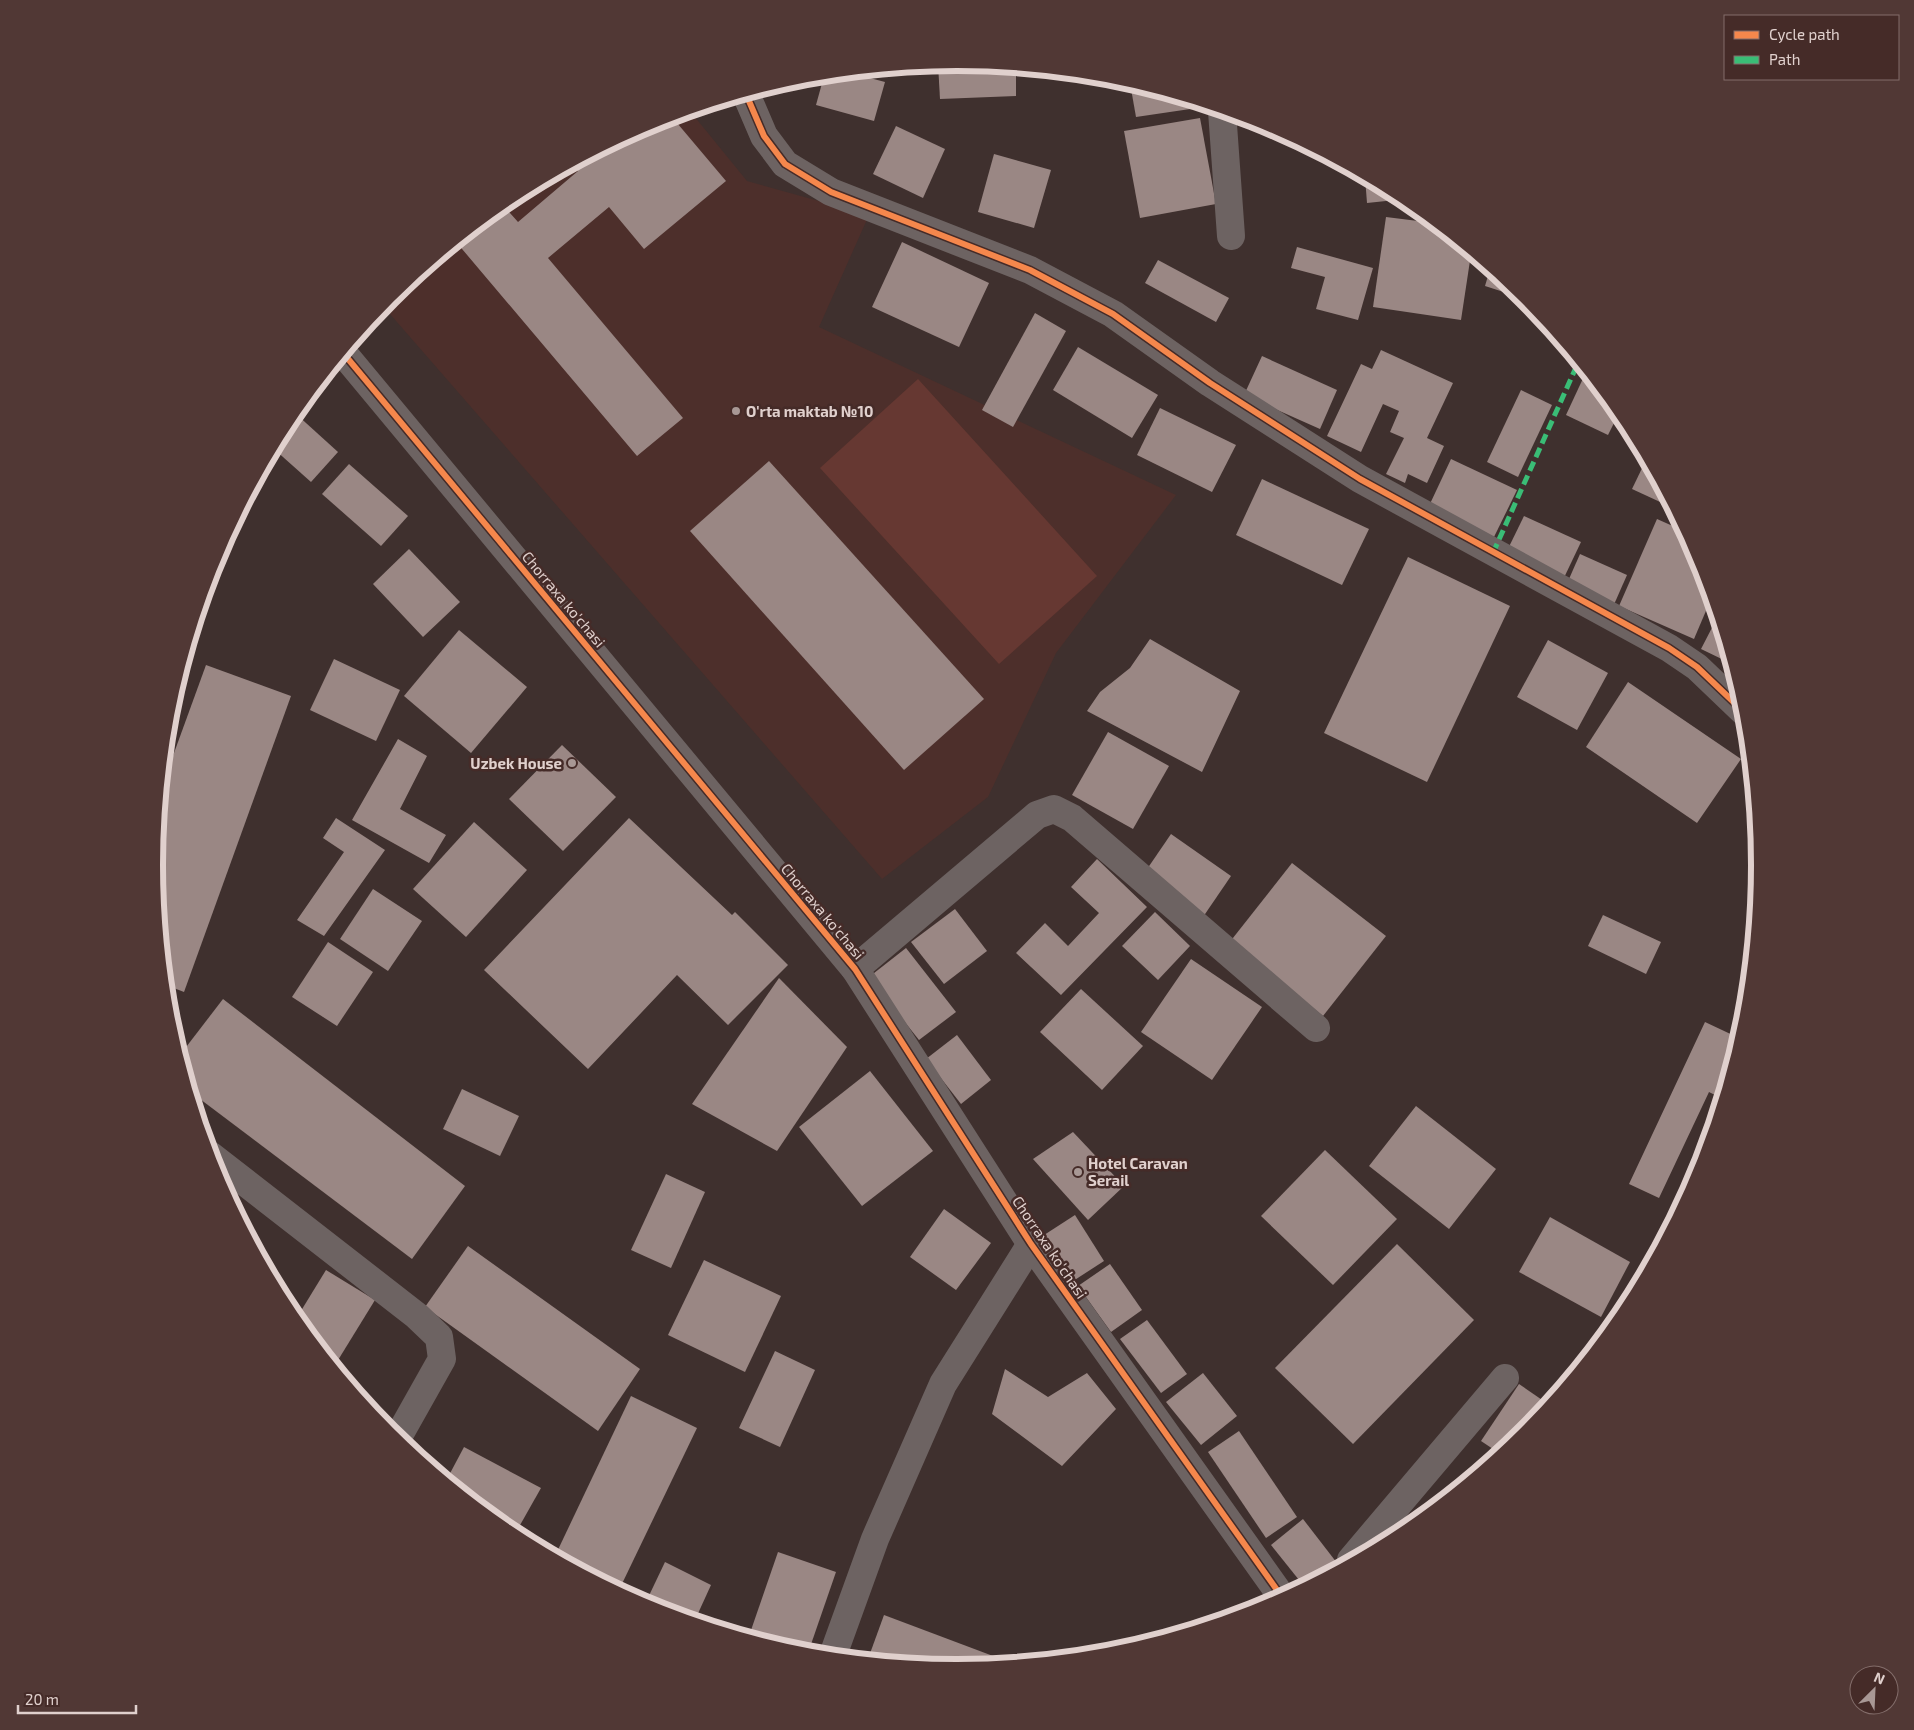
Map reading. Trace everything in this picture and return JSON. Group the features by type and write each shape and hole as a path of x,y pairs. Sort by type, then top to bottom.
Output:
{"street":[{"path":"748,99 764,136 785,164 831,192 1030,270 1114,314 1210,383 1360,479 1669,648 1697,667 1733,702"},
{"path":"1222,117 1231,236"},
{"name":"Chorraxa ko'chasi","path":"347,358 855,969 1031,1244 1277,1591"},
{"path":"855,969 1036,816 1054,809 1072,818 1316,1028"},
{"path":"222,1165 417,1316 439,1337 442,1359 401,1431"},
{"path":"835,1649 875,1538 943,1384 1031,1244"},
{"path":"1362,1547 1505,1378"}],"shaded area":[{"name":"O'rta maktab №10","path":"694,116 747,181 869,215 819,327 1176,495 1056,653 988,797 882,879 388,312 434,268 474,235 516,205 606,153"},
{"path":"918,379 1097,576 999,664 820,468"}],"building":[{"path":"938,72 1016,74 1016,96 940,99"},
{"path":"865,77 885,82 874,121 816,105 822,83"},
{"path":"1131,91 1196,108 1136,117"},
{"path":"1200,118 1216,204 1140,218 1124,131"},
{"path":"677,123 726,181 644,249 609,207 548,258 683,418 637,456 460,247 508,211 518,222 578,171 576,169 606,153"},
{"path":"896,126 945,149 923,198 873,174"},
{"path":"994,154 1051,170 1034,228 978,212"},
{"path":"1366,185 1391,201 1367,203"},
{"path":"1386,217 1421,221 1470,260 1461,320 1373,307"},
{"path":"902,242 989,283 959,347 872,307"},
{"path":"1297,247 1373,268 1358,320 1316,309 1325,277 1291,268"},
{"path":"1158,260 1229,298 1216,322 1145,283"},
{"path":"1488,276 1506,293 1485,286"},
{"path":"1035,313 1066,331 1013,427 982,410"},
{"path":"1078,347 1158,395 1132,438 1053,390"},
{"path":"1381,350 1453,383 1427,438 1444,446 1427,483 1408,474 1405,483 1386,474 1404,438 1390,432 1399,411 1383,404 1361,452 1327,436 1361,364 1372,369"},
{"path":"1262,356 1337,390 1320,429 1244,395"},
{"path":"1583,378 1615,421 1608,435 1566,415"},
{"path":"1521,390 1552,405 1518,477 1487,462"},
{"path":"1160,408 1236,445 1212,492 1137,455"},
{"path":"301,418 338,452 311,482 279,453"},
{"path":"1451,459 1517,490 1494,537 1429,506"},
{"path":"769,461 984,699 904,770 690,531"},
{"path":"349,464 408,516 381,546 322,494"},
{"path":"1643,466 1663,503 1632,489"},
{"path":"1262,479 1369,529 1342,585 1236,535"},
{"path":"1524,516 1581,542 1561,584 1504,557"},
{"path":"1657,519 1675,527 1708,607 1694,639 1619,606"},
{"path":"409,549 460,602 423,637 373,584"},
{"path":"1580,554 1627,575 1612,609 1565,588"},
{"path":"1408,557 1510,606 1427,782 1324,733"},
{"path":"1713,625 1724,660 1701,649"},
{"path":"459,630 527,687 471,753 404,696"},
{"path":"1150,639 1240,691 1202,772 1087,711 1100,692 1130,668"},
{"path":"1548,640 1608,673 1577,730 1517,697"},
{"path":"334,659 400,690 376,741 310,710"},
{"path":"206,665 291,696 184,992 173,988 165,917 163,865 170,765"},
{"path":"1628,682 1741,759 1697,823 1586,747"},
{"path":"1108,732 1169,766 1133,829 1072,795"},
{"path":"398,739 427,756 400,809 446,835 429,863 352,820"},
{"path":"562,745 616,797 563,851 509,799"},
{"path":"336,818 385,850 324,936 297,920 344,852 323,838"},
{"path":"629,818 732,915 735,912 788,965 728,1025 677,975 588,1069 484,970"},
{"path":"474,822 527,870 466,937 413,889"},
{"path":"1171,834 1231,876 1203,917 1143,875"},
{"path":"1097,859 1147,907 1061,995 1016,953 1045,923 1068,946 1099,913 1071,887"},
{"path":"1292,863 1386,936 1323,1016 1229,943"},
{"path":"373,889 422,921 388,971 340,939"},
{"path":"955,909 987,951 944,984 911,942"},
{"path":"1155,912 1190,946 1158,980 1122,946"},
{"path":"1603,915 1661,942 1646,974 1588,946"},
{"path":"328,942 373,972 337,1026 292,997"},
{"path":"906,948 956,1012 919,1040 869,977"},
{"path":"1191,959 1262,1007 1212,1080 1141,1032"},
{"path":"779,978 847,1047 777,1151 692,1104"},
{"path":"1081,989 1143,1046 1102,1090 1040,1032"},
{"path":"223,999 465,1186 412,1259 198,1098 185,1048"},
{"path":"1705,1022 1732,1035 1716,1096 1709,1092 1659,1198 1629,1184"},
{"path":"957,1035 991,1080 961,1104 926,1059"},
{"path":"870,1071 933,1151 862,1206 799,1127"},
{"path":"462,1089 519,1116 500,1156 443,1129"},
{"path":"1416,1106 1496,1169 1449,1229 1369,1166"},
{"name":"Hotel Caravan Serail","path":"1073,1132 1124,1186 1088,1220 1033,1159"},
{"path":"1325,1150 1397,1219 1333,1285 1261,1216"},
{"path":"666,1174 705,1192 671,1268 631,1250"},
{"path":"944,1209 991,1243 956,1290 910,1257"},
{"path":"1075,1215 1104,1261 1070,1283 1041,1237"},
{"path":"1550,1217 1630,1262 1601,1317 1519,1272"},
{"path":"1397,1244 1474,1320 1353,1444 1275,1368"},
{"path":"468,1246 640,1369 598,1431 425,1307"},
{"path":"704,1260 781,1296 745,1372 668,1335"},
{"path":"1110,1264 1142,1310 1111,1332 1078,1286"},
{"path":"326,1270 375,1300 338,1361 301,1311"},
{"path":"1147,1320 1187,1374 1161,1393 1120,1339"},
{"path":"775,1351 815,1370 780,1447 739,1428"},
{"path":"1005,1369 1048,1397 1087,1373 1116,1409 1062,1466 992,1414"},
{"path":"1203,1373 1237,1416 1201,1445 1166,1402"},
{"path":"1519,1384 1542,1400 1493,1449 1481,1441"},
{"path":"631,1396 697,1428 622,1584 558,1551"},
{"path":"1239,1431 1297,1517 1266,1538 1208,1452"},
{"path":"464,1447 541,1488 519,1527 449,1475"},
{"path":"1303,1519 1336,1562 1300,1581 1271,1545"},
{"path":"778,1552 836,1572 811,1645 751,1632"},
{"path":"665,1562 711,1585 697,1615 649,1596"},
{"path":"884,1615 997,1657 957,1659 870,1654"}],"marked path":[{"path":"1493,553 1576,368"}],"cycle path":[{"path":"748,99 764,136 785,164 831,192 1030,270 1113,314 1210,383 1360,479 1669,648 1697,667 1733,702"},
{"path":"347,358 855,969 1031,1244 1277,1591"}],"place":[{"name":"O'rta maktab №10","path":"736,411"},
{"name":"Uzbek House","path":"572,763"},
{"name":"Hotel Caravan Serail","path":"1078,1172"}]}
